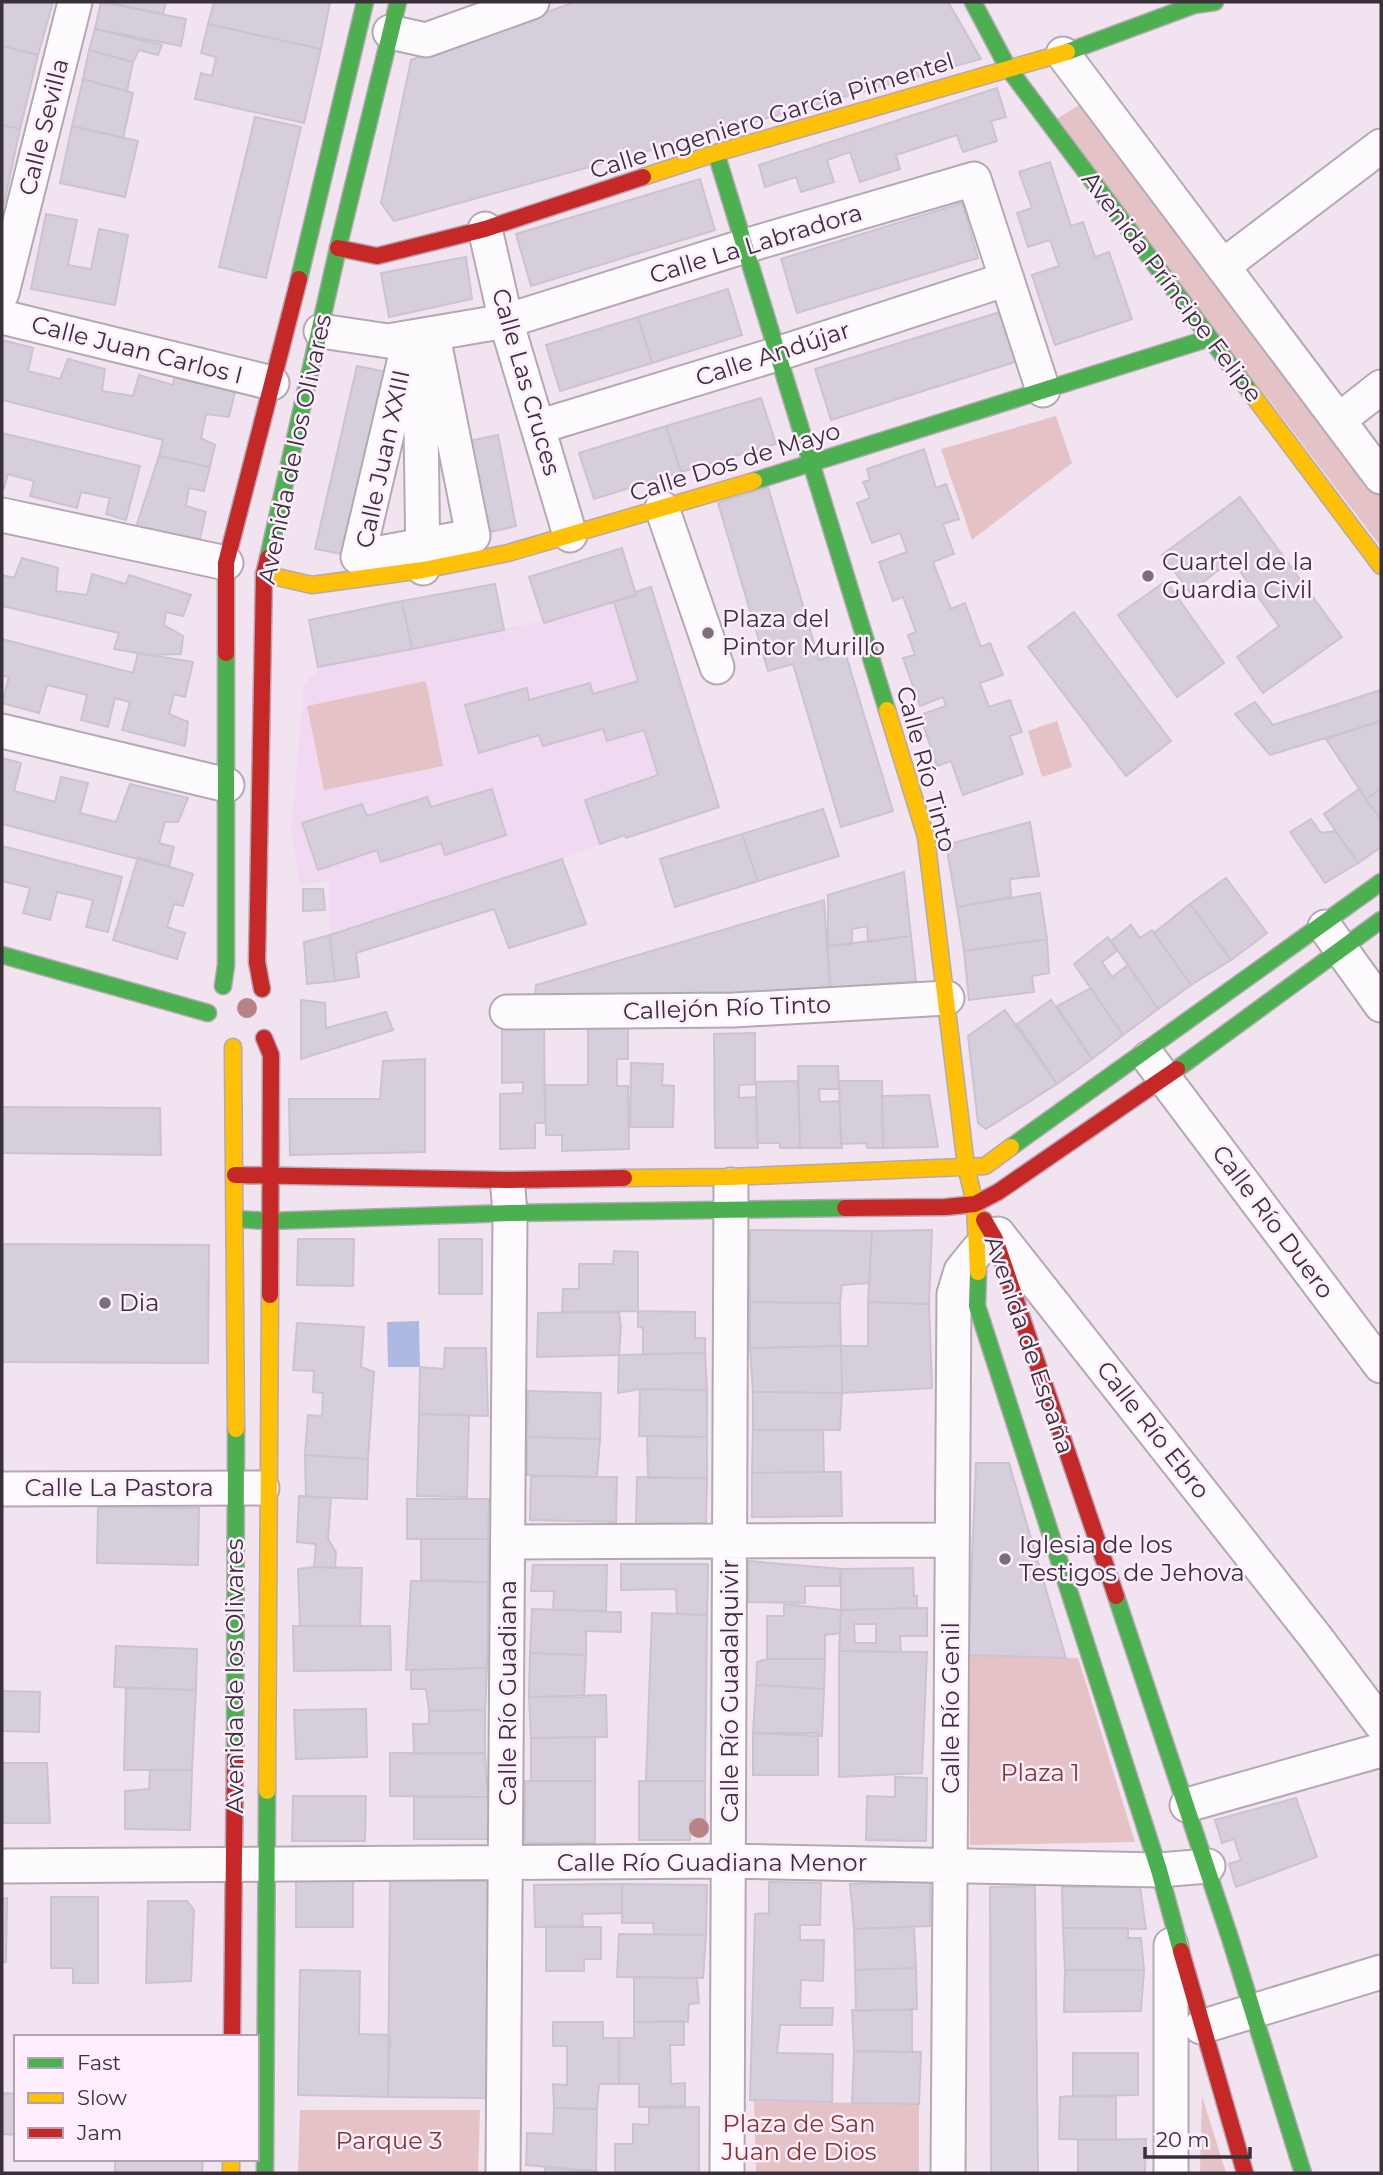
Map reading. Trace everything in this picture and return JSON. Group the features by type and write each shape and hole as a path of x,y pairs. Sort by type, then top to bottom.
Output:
{"street":[{"name":"Calle Sevilla","path":"2,293 75,2"},
{"name":"Avenida de los Olivares","path":"2,955 208,1019 210,1003 223,986 226,965 226,563 365,2"},
{"path":"394,17 426,40 532,2"},
{"name":"Avenida Príncipe Felipe","path":"973,2 1008,68 1381,566"},
{"name":"Calle Ingeniero García Pimentel","path":"338,248 377,256 485,229 716,153 1063,54 1194,5 1215,2"},
{"name":"Avenida de los Olivares","path":"274,1007 262,989 257,962 264,575 338,248 394,17"},
{"path":"1063,54 1381,477"},
{"path":"1223,266 1381,146"},
{"name":"Calle Río Tinto","path":"716,153 926,837 966,1166 975,1204"},
{"name":"Calle La Labradora","path":"321,331 420,346 744,246 974,179 1043,390"},
{"name":"Calle Las Cruces","path":"485,229 506,321 570,535"},
{"name":"Calle Andújar","path":"538,427 777,354 1007,279"},
{"name":"Calle Juan Carlos I","path":"2,317 272,383"},
{"name":"Calle Dos de Mayo","path":"264,575 312,585 422,558 508,553 812,464 1210,338"},
{"name":"Calle Juan XXIII","path":"420,346 422,558"},
{"name":"Calle Juan XXIII","path":"420,346 436,351 473,536 422,558 358,557 405,358 420,346"},
{"path":"1339,420 1381,387"},
{"path":"662,508 717,667"},
{"path":"2,515 226,563"},
{"path":"2,731 227,785"},
{"path":"235,1175 509,1196 731,1193 985,1166 1155,1065 1331,936 1381,882"},
{"path":"235,1219 269,1221 509,1196 731,1193 946,1208 975,1204 998,1192 1155,1065 1331,936 1381,920"},
{"path":"1331,936 1381,1005"},
{"path":"223,986 243,981 262,989"},
{"name":"Callejón Río Tinto","path":"507,1012 733,1010 947,999"},
{"name":"Avenida de los Olivares","path":"232,2035 250,1864 270,1488 271,1055 248,1042 235,1175 237,1488 250,1864 258,2035"},
{"name":"Calle Río Duero","path":"1155,1065 1381,1366"},
{"name":"Calle Río Guadalquivir","path":"727,2173 731,1193"},
{"name":"Calle Río Guadiana","path":"503,2173 509,1196"},
{"name":"Avenida de España","path":"975,1204 978,1250 976,1306 1159,1870 1201,2026 1245,2173"},
{"name":"Avenida de España","path":"975,1204 995,1239 1208,1866 1255,2010 1303,2173"},
{"name":"Calle Río Ebro","path":"975,1204 1318,1639 1381,1724"},
{"name":"Calle Río Genil","path":"948,2173 954,1294 961,1271 978,1250"},
{"path":"237,1488 270,1488"},
{"name":"Calle La Pastora","path":"2,1489 237,1488"},
{"path":"508,1542 953,1540"},
{"path":"1187,1805 1381,1750"},
{"name":"Calle Río Guadiana Menor","path":"2,1866 730,1861 1159,1870"},
{"path":"1159,1870 1208,1866"},
{"path":"1171,1915 1171,2173"},
{"path":"1201,2026 1381,1972"},
{"name":"Avenida de los Olivares","path":"259,2049 265,2173"}],"shaded area":[{"path":"651,587 719,807 626,838 625,835 440,901 330,935 330,880 300,886 291,830 304,684 323,665 543,621 545,623 636,595 635,592"}],"green space":[{"path":"1087,100 1381,484 1381,547 1055,120"},
{"path":"1056,416 1072,463 972,540 941,449"},
{"path":"426,681 443,766 324,790 307,706"},
{"path":"1057,721 1072,767 1042,777 1028,731"},
{"name":"Plaza 1","path":"968,1655 1078,1658 1135,1842 970,1845"},
{"path":"1202,2096 1226,2173 1200,2173"},
{"name":"Plaza de San Juan de Dios","path":"754,2101 919,2104 919,2173 756,2173"},
{"name":"Parque 3","path":"300,2110 480,2110 478,2173 298,2173"}],"water":[{"path":"419,1321 420,1367 388,1367 387,1322"}],"building":[{"path":"2,2 53,2 38,55 2,46"},
{"path":"101,2 186,19 181,46 95,29"},
{"path":"106,2 166,2 163,14"},
{"path":"214,2 330,2 321,49 208,24"},
{"path":"575,2 948,2 981,59 394,221 381,203 411,60"},
{"path":"208,24 321,49 304,123 195,99 201,73 212,76 216,57 201,53"},
{"path":"95,29 162,45 158,55 139,50 133,62 89,50"},
{"path":"2,46 38,55 20,129 2,125"},
{"path":"89,50 133,62 127,91 83,79"},
{"path":"83,79 133,93 123,138 72,126"},
{"path":"997,88 1006,117 991,121 997,141 963,152 957,135 896,155 900,169 860,182 850,152 827,160 834,182 801,192 796,177 765,187 759,165"},
{"path":"255,117 301,127 266,278 219,267"},
{"path":"2,125 20,129 4,204 2,203"},
{"path":"72,126 138,141 125,197 60,183"},
{"path":"1050,162 1071,226 1083,222 1095,257 1109,252 1132,319 1055,345 1032,275 1059,266 1050,240 1028,247 1017,213 1032,208 1019,172"},
{"path":"700,179 715,230 531,286 516,234"},
{"path":"962,203 978,258 797,313 781,259"},
{"path":"46,214 77,220 68,265 91,269 99,229 128,235 115,305 31,289"},
{"path":"466,257 472,299 389,317 381,273"},
{"path":"728,289 742,335 652,363 638,317"},
{"path":"1000,312 1015,362 831,420 815,369"},
{"path":"638,317 652,363 560,391 546,345"},
{"path":"2,340 33,348 28,371 60,379 68,359 105,369 102,391 133,396 139,375 173,385 175,375 235,392 229,417 206,414 201,438 215,445 210,467 159,456 163,440 2,400"},
{"path":"357,366 401,375 358,557 315,549"},
{"path":"761,398 776,444 681,472 666,426"},
{"path":"666,426 681,472 594,499 579,453"},
{"path":"2,433 140,466 126,520 106,514 110,498 81,492 77,508 30,496 34,481 8,474 4,488 2,487"},
{"path":"498,435 516,526 473,536 455,444"},
{"path":"924,449 936,488 946,484 959,519 943,524 954,554 933,562 951,609 965,603 981,647 990,643 1003,675 980,683 989,707 1010,700 1022,732 1010,736 1023,774 963,795 951,761 937,766 920,715 946,706 943,697 920,706 903,658 915,655 908,635 916,632 903,597 893,601 879,562 907,552 900,533 872,543 857,503 870,498 863,482 870,480 867,469"},
{"path":"159,456 210,467 204,491 189,488 186,506 206,512 199,543 136,527"},
{"path":"768,487 819,660 845,652 893,811 841,827 793,664 768,671 718,503"},
{"path":"1240,497 1342,637 1263,693 1237,657 1279,626 1232,560 1190,592 1162,555"},
{"path":"622,548 636,595 544,623 529,577"},
{"path":"22,558 58,568 56,591 87,595 92,574 126,584 129,575 191,595 183,616 166,612 164,625 183,636 181,654 149,655 114,649 119,633 2,606 2,575 14,578"},
{"path":"1166,581 1224,663 1177,697 1118,615"},
{"path":"495,584 504,630 412,649 402,601"},
{"path":"651,587 719,807 600,844 585,800 658,775 644,730 607,741 603,729 543,746 539,735 479,753 465,705 527,688 529,700 590,683 593,694 638,681 614,602"},
{"path":"402,601 412,649 318,667 309,620"},
{"path":"1074,612 1171,741 1126,776 1028,647"},
{"path":"2,639 133,673 138,653 193,662 185,697 174,694 169,714 188,722 185,746 122,730 130,702 115,698 108,727 81,720 87,695 47,685 39,713 2,703 9,677 2,676"},
{"path":"1381,690 1381,721 1270,755 1235,714 1255,702 1273,725"},
{"path":"1381,721 1381,789 1366,799 1326,739"},
{"path":"2,758 21,763 14,791 55,802 61,777 88,783 80,813 116,822 130,784 188,798 178,822 165,822 159,843 174,847 169,867 2,824"},
{"path":"492,789 506,835 445,855 441,843 381,862 377,850 318,870 302,823 362,804 367,816 427,797 431,807"},
{"path":"1359,789 1381,820 1381,847 1358,863 1324,814"},
{"path":"1381,789 1381,820 1366,799"},
{"path":"823,809 839,856 758,881 742,834"},
{"path":"1311,819 1321,833 1335,831 1358,863 1325,883 1290,832"},
{"path":"1030,822 1039,876 1010,879 1011,897 957,907 946,845"},
{"path":"742,834 758,881 675,907 660,859"},
{"path":"2,846 122,877 108,932 86,927 93,900 57,892 50,920 23,913 30,888 2,881"},
{"path":"138,857 193,874 183,906 174,904 167,927 185,933 177,959 113,940"},
{"path":"562,859 586,924 509,948 494,909 356,953 359,977 335,981 330,935"},
{"path":"904,872 911,936 868,942 867,926 852,929 852,944 828,946 828,895"},
{"path":"1226,878 1267,933 1231,960 1190,904"},
{"path":"303,889 323,889 325,910 303,911"},
{"path":"1040,893 1047,939 964,951 957,907"},
{"path":"824,900 830,992 535,995 536,985"},
{"path":"1190,904 1231,960 1191,985 1154,933"},
{"path":"1131,925 1140,938 1152,930 1191,985 1158,1009 1111,941"},
{"path":"330,935 335,981 307,984 304,942"},
{"path":"911,936 916,981 830,992 828,946"},
{"path":"1108,937 1117,951 1102,962 1112,977 1128,965 1158,1009 1123,1035 1074,964"},
{"path":"1047,939 1049,973 1032,976 1034,992 969,1000 964,951"},
{"path":"1091,988 1123,1035 1092,1059 1057,1006"},
{"path":"301,1000 325,1003 326,1028 386,1012 393,1030 301,1059"},
{"path":"1051,1000 1092,1059 1057,1084 1017,1024"},
{"path":"1005,1010 1057,1084 986,1129 978,1123 968,1036"},
{"path":"588,1023 628,1023 628,1059 617,1059 617,1086 628,1086 629,1149 562,1151 562,1135 546,1135 545,1085 588,1085"},
{"path":"502,1028 544,1028 545,1123 535,1123 535,1148 500,1149 500,1094 523,1093 523,1082 502,1083"},
{"path":"755,1033 755,1084 739,1085 739,1098 756,1097 758,1148 715,1148 714,1034"},
{"path":"425,1059 425,1152 290,1155 289,1099 380,1099 383,1061"},
{"path":"631,1063 663,1064 662,1085 674,1086 673,1127 630,1127"},
{"path":"798,1066 838,1066 839,1089 819,1089 820,1102 839,1101 842,1148 800,1148"},
{"path":"798,1081 800,1148 780,1148 780,1143 757,1143 756,1082"},
{"path":"839,1081 882,1081 883,1148 867,1148 866,1143 841,1144"},
{"path":"929,1095 938,1147 883,1148 882,1096"},
{"path":"2,1107 160,1108 161,1155 2,1153"},
{"path":"750,1230 872,1231 869,1283 842,1285 840,1303 750,1302"},
{"path":"932,1230 929,1304 868,1302 872,1231"},
{"path":"298,1239 354,1239 353,1286 297,1285"},
{"path":"439,1239 482,1239 482,1294 439,1294"},
{"name":"Dia","path":"2,1244 209,1245 208,1363 2,1362"},
{"path":"614,1251 638,1252 638,1311 562,1312 563,1289 579,1289 579,1264 613,1264"},
{"path":"750,1302 840,1303 841,1346 750,1348"},
{"path":"868,1302 929,1304 932,1388 842,1393 841,1346 868,1346"},
{"path":"638,1311 695,1312 695,1338 705,1338 705,1353 643,1354 643,1328 638,1327"},
{"path":"619,1312 619,1355 537,1357 538,1313"},
{"path":"297,1323 364,1327 361,1367 374,1372 368,1459 305,1455 308,1415 322,1416 323,1393 313,1392 314,1371 293,1370"},
{"path":"841,1346 842,1393 753,1392 750,1348"},
{"path":"445,1348 486,1348 488,1416 419,1414 420,1367 444,1369"},
{"path":"705,1353 707,1390 640,1389 618,1393 619,1355"},
{"path":"640,1389 707,1390 707,1437 639,1436"},
{"path":"528,1391 601,1393 600,1439 527,1437"},
{"path":"753,1392 842,1393 840,1430 753,1430"},
{"path":"419,1414 469,1415 467,1497 417,1496"},
{"path":"753,1430 823,1430 824,1472 752,1473"},
{"path":"647,1436 707,1437 707,1478 648,1478"},
{"path":"527,1437 600,1439 597,1477 527,1475"},
{"path":"305,1455 368,1459 367,1499 306,1497"},
{"name":"Iglesia de los Testigos de Jehova","path":"976,1463 1009,1463 1066,1658 968,1655"},
{"path":"841,1472 842,1516 752,1517 752,1473"},
{"path":"531,1476 617,1477 616,1522 530,1520"},
{"path":"637,1477 707,1478 706,1523 636,1524"},
{"path":"299,1496 331,1498 328,1539 336,1552 335,1568 314,1567 316,1544 297,1542"},
{"path":"407,1499 489,1499 488,1539 407,1539"},
{"path":"98,1507 199,1508 198,1565 97,1563"},
{"path":"421,1539 488,1539 488,1582 421,1580"},
{"path":"749,1561 841,1569 839,1586 805,1586 805,1603 748,1602"},
{"path":"621,1564 708,1564 707,1615 677,1614 676,1589 621,1590"},
{"path":"533,1565 607,1565 606,1611 553,1610 554,1591 531,1591"},
{"path":"362,1568 360,1626 300,1626 298,1569"},
{"path":"913,1568 917,1608 841,1610 841,1569"},
{"path":"411,1581 488,1582 487,1668 406,1670"},
{"path":"784,1604 841,1610 840,1633 825,1635 825,1659 767,1659 767,1616 784,1616"},
{"path":"927,1608 927,1636 900,1636 901,1652 839,1651 841,1610","holes":["854,1624 876,1624 876,1643 855,1643"]},
{"path":"532,1609 621,1612 621,1632 586,1631 586,1655 530,1653"},
{"path":"652,1613 707,1615 705,1781 646,1781"},
{"path":"293,1626 390,1626 391,1670 294,1671"},
{"path":"116,1646 197,1649 196,1690 114,1687"},
{"path":"839,1651 927,1652 922,1773 839,1777"},
{"path":"530,1653 586,1655 584,1697 529,1697"},
{"path":"767,1659 825,1659 824,1689 756,1685 757,1662"},
{"path":"487,1668 485,1710 429,1711 426,1689 411,1689 411,1670"},
{"path":"756,1685 824,1689 822,1736 753,1733"},
{"path":"126,1688 196,1690 192,1770 124,1770"},
{"path":"2,1691 40,1692 39,1732 2,1731"},
{"path":"606,1695 607,1737 531,1738 529,1697"},
{"path":"366,1709 367,1757 296,1759 294,1710"},
{"path":"485,1710 485,1753 414,1754 413,1724 429,1724 429,1711"},
{"path":"753,1733 818,1733 818,1775 753,1775"},
{"path":"595,1737 595,1781 531,1781 531,1738"},
{"path":"390,1753 485,1753 488,1797 390,1796"},
{"path":"2,1763 47,1763 50,1823 2,1823"},
{"path":"150,1770 192,1770 190,1830 125,1829 125,1791 149,1789"},
{"path":"895,1777 927,1778 926,1841 866,1840 867,1796 895,1797"},
{"path":"525,1781 595,1781 595,1843 525,1843"},
{"path":"639,1781 705,1781 705,1819 690,1820 690,1840 639,1840"},
{"path":"293,1796 366,1796 365,1841 292,1841"},
{"path":"414,1797 488,1797 488,1839 414,1839"},
{"path":"1296,1798 1317,1857 1236,1887 1229,1864 1241,1860 1234,1839 1222,1843 1215,1820"},
{"path":"353,1879 353,1927 296,1927 296,1880"},
{"path":"390,1880 488,1881 487,2098 388,2097"},
{"path":"930,1881 930,1926 854,1929 850,1884"},
{"path":"769,1882 821,1883 820,1925 800,1925 800,1940 824,1940 823,1981 801,1980 800,2008 833,2008 832,2025 780,2025 777,2053 833,2054 832,2102 750,2100 755,1914 769,1913"},
{"path":"622,1884 707,1885 706,1935 654,1934 653,1923 622,1923"},
{"path":"622,1884 622,1913 582,1914 583,1926 535,1927 534,1885"},
{"path":"1035,1886 1038,2173 991,2173 990,1887"},
{"path":"1062,1887 1140,1887 1146,1929 1063,1928"},
{"path":"51,1897 98,1897 98,1983 73,1983 73,1968 51,1968"},
{"path":"7,1898 6,1962 2,1962 2,1899"},
{"path":"148,1901 187,1901 194,1910 191,1981 146,1983"},
{"path":"546,1927 601,1927 601,1959 584,1959 584,1971 546,1971"},
{"path":"914,1927 916,1968 855,1970 854,1929"},
{"path":"1063,1928 1128,1928 1128,1938 1141,1938 1144,1970 1065,1970"},
{"path":"619,1934 706,1935 703,1978 617,1977"},
{"path":"916,1968 917,2009 856,2011 855,1970"},
{"path":"300,1970 360,1971 359,2034 390,2035 388,2097 298,2095"},
{"path":"1065,1970 1144,1970 1141,2011 1064,2012"},
{"path":"634,1977 697,1978 699,2003 689,2004 688,2022 634,2022"},
{"path":"852,2010 912,2010 912,2052 854,2051"},
{"path":"684,2021 684,2045 670,2045 671,2084 685,2083 685,2106 639,2107 639,2084 619,2084 619,2038 634,2038 634,2022"},
{"path":"553,2022 603,2022 603,2038 619,2038 619,2084 599,2084 597,2109 554,2108 553,2084 567,2085 567,2046 553,2046"},
{"path":"854,2051 921,2052 919,2104 852,2103"},
{"path":"1073,2053 1138,2053 1138,2095 1073,2096"},
{"path":"2,2093 14,2094 14,2135 2,2134"},
{"path":"1060,2097 1116,2097 1116,2140 1059,2139"},
{"path":"699,2107 699,2173 615,2173 615,2144 633,2144 633,2124 649,2125 649,2108"},
{"path":"554,2108 597,2109 596,2171 526,2165 527,2133 553,2134"},
{"path":"1146,2139 1145,2173 1078,2173 1078,2140"},
{"path":"115,2161 203,2161 202,2173 115,2173"},
{"path":"545,2168 597,2171 597,2173 545,2173"}],"traffic: fast":[{"path":"299,279 365,2"},
{"path":"268,558 338,248 398,2"},
{"path":"973,2 1008,68 1251,393"},
{"path":"1067,52 1194,5 1215,2"},
{"path":"716,153 887,710"},
{"path":"754,481 1210,338"},
{"path":"223,986 226,965 226,653"},
{"path":"1011,1147 1381,882"},
{"path":"1177,1069 1381,920"},
{"path":"2,955 208,1013"},
{"path":"235,1219 269,1221 510,1213 845,1208"},
{"path":"978,1272 977,1306 1159,1870 1181,1951"},
{"path":"235,1758 236,1429"},
{"path":"1116,1596 1230,1938 1303,2173"},
{"path":"265,2173 267,1791"}],"traffic: slow":[{"path":"643,177 716,153 1067,52"},
{"path":"1251,393 1381,566"},
{"path":"264,574 312,585 423,570 508,553 754,481"},
{"path":"887,710 926,837 966,1166 975,1204 978,1272"},
{"path":"233,1047 236,1429"},
{"path":"624,1178 730,1177 985,1166 1011,1147"},
{"path":"267,1791 270,1295"},
{"path":"231,2161 231,2173"}],"traffic: jam":[{"path":"338,248 377,256 485,229 643,177"},
{"path":"226,653 226,563 299,279"},
{"path":"262,989 257,962 264,574 268,558"},
{"path":"264,1038 271,1055 270,1295"},
{"path":"845,1208 946,1207 975,1204 998,1192 1177,1069"},
{"path":"235,1175 507,1180 624,1178"},
{"path":"984,1220 995,1239 1116,1596"},
{"path":"232,2035 235,1758"},
{"path":"1181,1951 1245,2173"}],"place":[{"name":"Cuartel de la Guardia Civil","path":"1148,576"},
{"name":"Plaza del Pintor Murillo","path":"708,633"},
{"name":"Dia","path":"105,1303"},
{"name":"Iglesia de los Testigos de Jehova","path":"1005,1559"}]}
